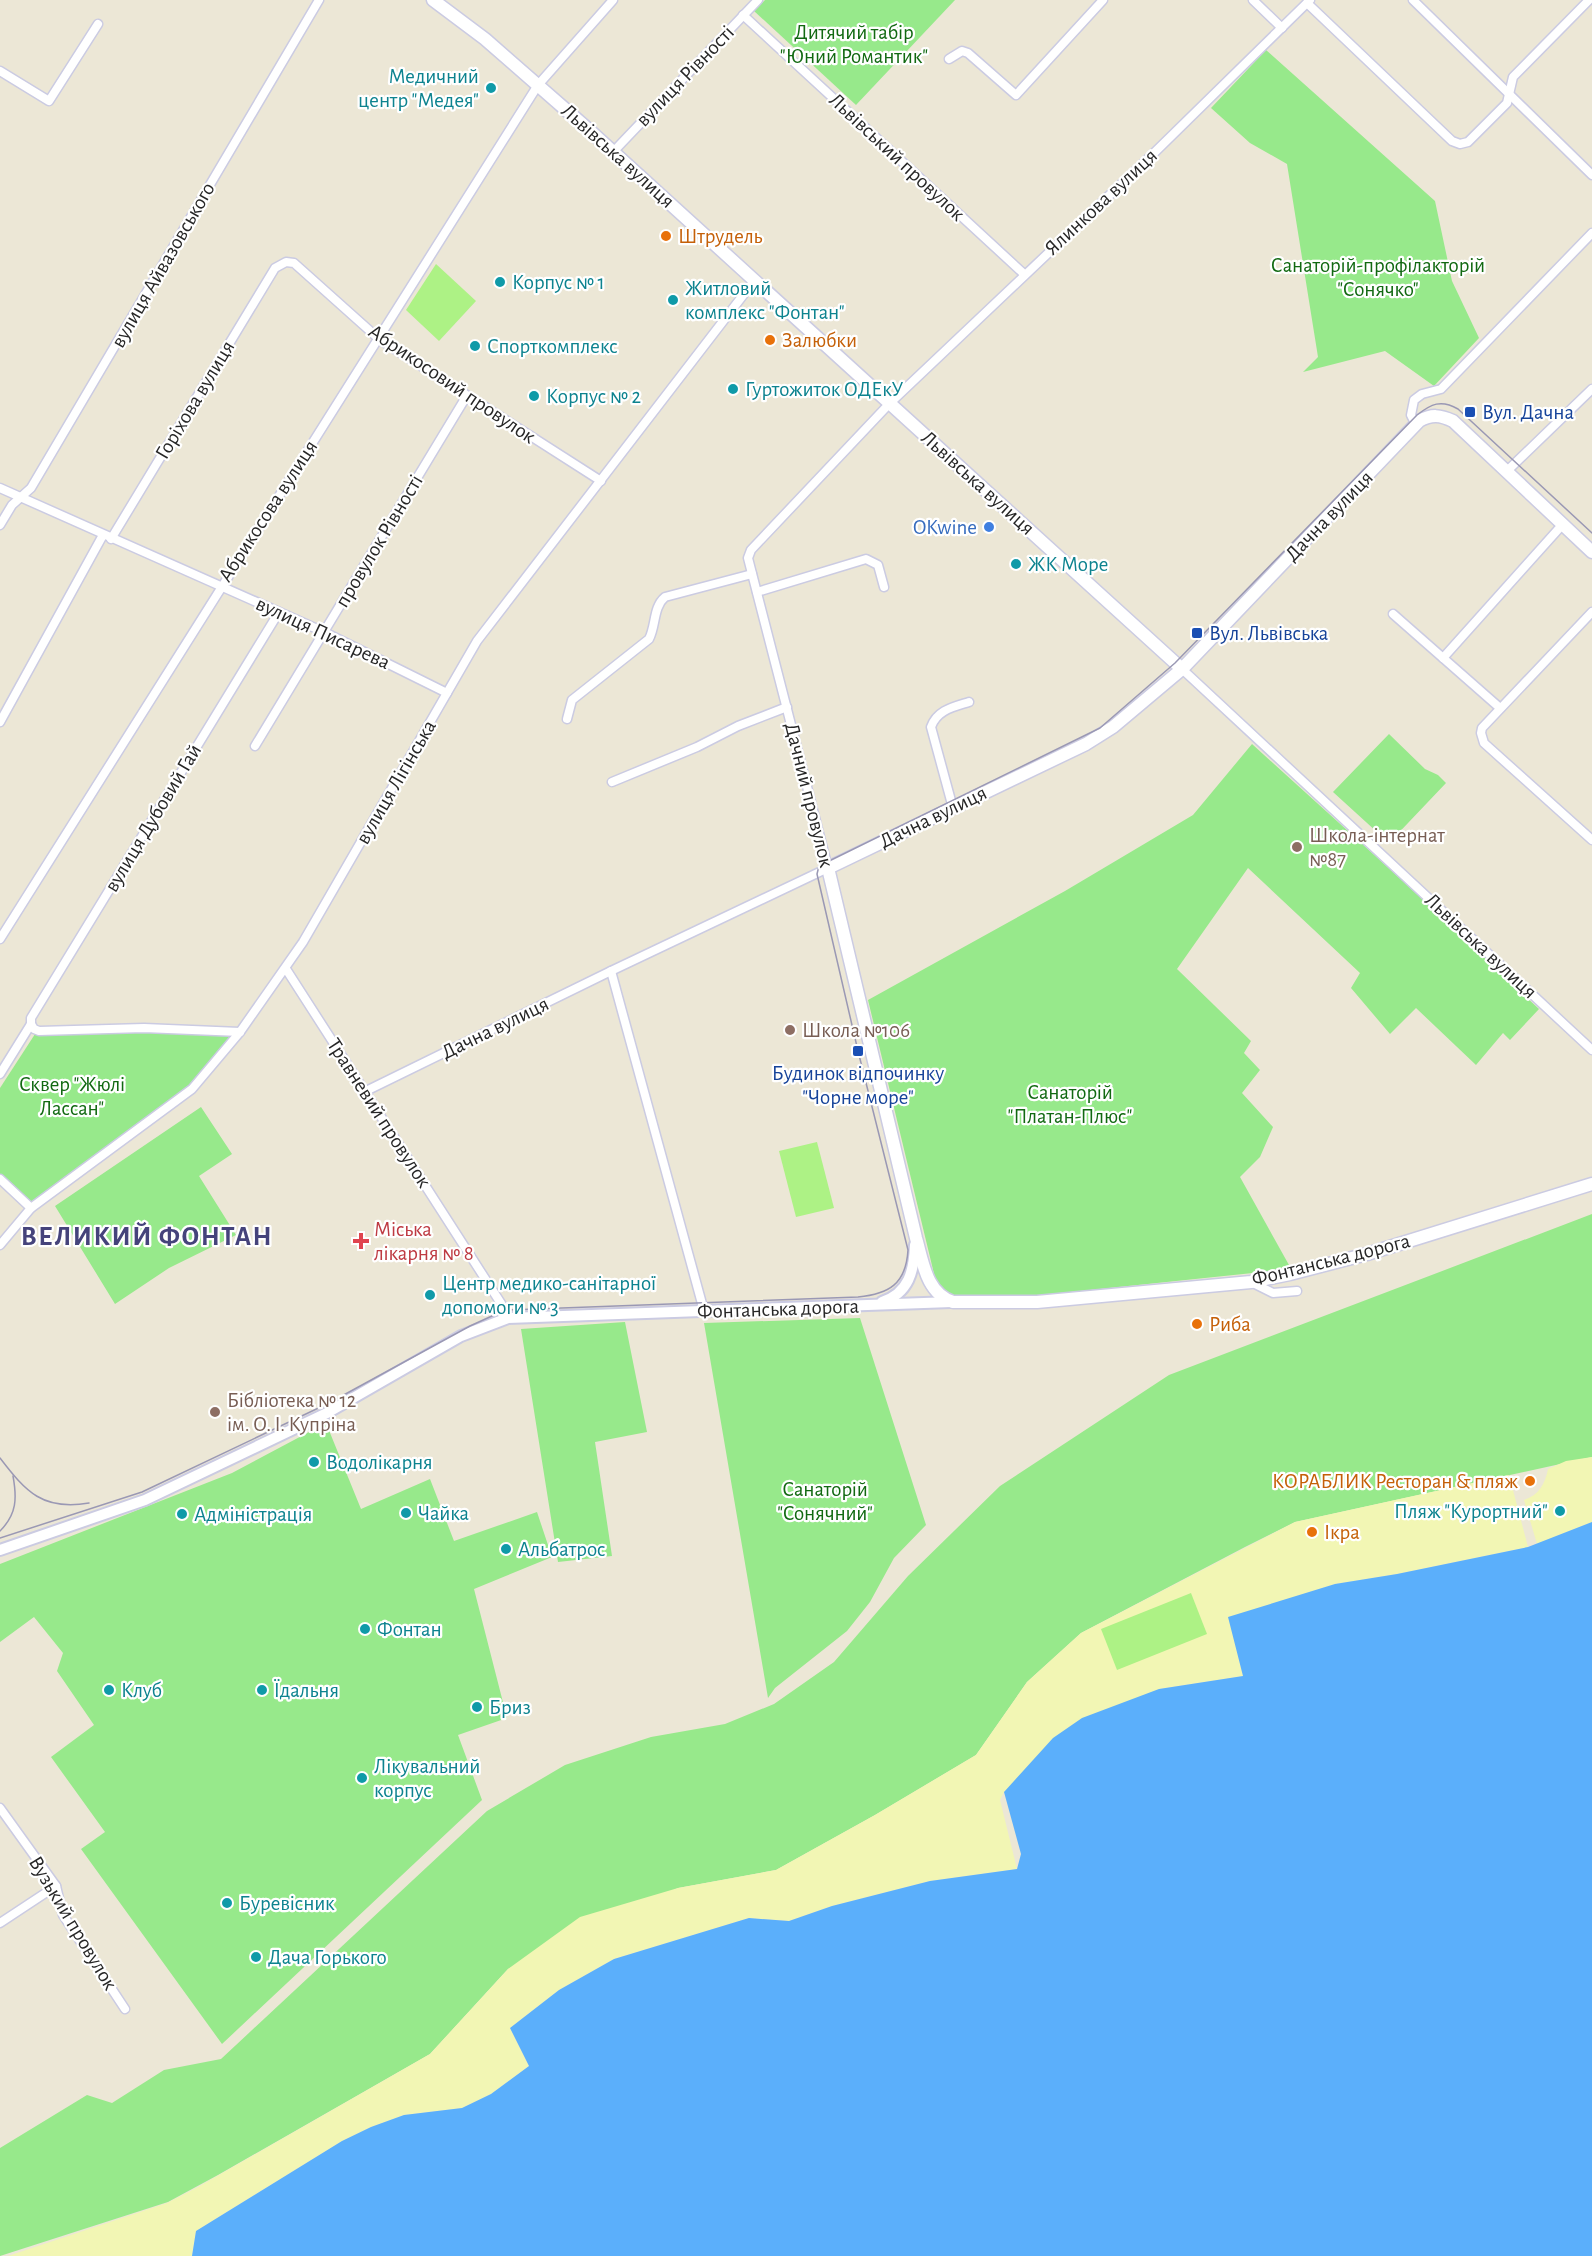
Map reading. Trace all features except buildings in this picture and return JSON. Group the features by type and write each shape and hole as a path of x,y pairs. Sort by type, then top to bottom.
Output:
{"main road":[{"name":"Львівська вулиця","path":"433,0 485,39 538,85 1182,669"},
{"path":"1416,425 1426,417 1435,415 1453,421 1592,552"},
{"name":"Дачна вулиця","path":"828,868 1086,744 1113,728 1182,669 1416,425"},
{"name":"Дачний провулок","path":"828,868 916,1238 933,1287 938,1294 953,1302"},
{"name":"Фонтанська дорога","path":"953,1302 1037,1302 1251,1282 1367,1254 1592,1184"}],"street":[{"name":"вулиця Айвазовського","path":"0,525 12,505 31,488 319,0"},
{"name":"Абрикосова вулиця","path":"0,939 220,586 379,339 538,85 613,0"},
{"name":"вулиця Рівності","path":"613,152 758,0"},
{"path":"949,58 962,51 968,53 1016,95 1103,0"},
{"path":"1253,0 1282,28"},
{"path":"1413,0 1592,175"},
{"path":"1309,2 1456,143 1468,142 1507,104 1513,77 1589,0"},
{"name":"Ялинкова вулиця","path":"890,403 1155,152 1309,2"},
{"name":"Львівський провулок","path":"743,15 1024,274"},
{"path":"0,70 49,101 98,24"},
{"path":"1416,425 1411,415 1414,400 1422,394 1441,389 1592,233"},
{"name":"Абрикосовий провулок","path":"281,263 294,263 379,339 466,397 601,481"},
{"name":"Горіхова вулиця","path":"0,722 107,537 275,268 281,263"},
{"name":"вулиця Лігінська","path":"0,1245 31,1208 192,1089 240,1032 286,969 477,641 754,280"},
{"path":"1507,471 1592,389"},
{"name":"провулок Рівності","path":"255,746 466,397"},
{"name":"Дачний провулок","path":"828,868 748,558 751,550 890,403"},
{"name":"вулиця Писарева","path":"0,488 324,632 447,693"},
{"path":"1443,658 1563,524"},
{"path":"757,592 866,559 878,565 884,587"},
{"path":"567,719 572,700 649,639 658,605 665,597 752,574"},
{"name":"вулиця Дубовий Гай","path":"0,1074 31,1024 31,1018 279,612"},
{"path":"1592,612 1482,728 1484,743 1592,840"},
{"path":"1393,614 1500,708"},
{"name":"Львівська вулиця","path":"1182,669 1592,1050"},
{"path":"953,808 931,727 934,717 969,702"},
{"path":"612,782 698,747 738,726 787,707"},
{"name":"Дачна вулиця","path":"366,1091 828,868"},
{"name":"Травневий провулок","path":"286,969 497,1296 508,1318"},
{"path":"611,971 704,1311"},
{"path":"31,1024 39,1031 144,1028 240,1032"},
{"path":"0,1179 31,1208"},
{"name":"Дачний провулок","path":"873,1305 889,1299 905,1286 915,1266 916,1238"},
{"path":"1251,1282 1273,1293 1297,1291"},
{"name":"Фонтанська дорога","path":"0,1550 146,1500 327,1413 461,1336 508,1318 953,1302"},
{"name":"Вузький провулок","path":"0,1808 56,1886 63,1915 125,2009"},
{"path":"0,1923 56,1886"}],"green space":[{"name":"Дитячий табір \"Юний Романтик\"","path":"765,0 955,0 856,105 754,11"},
{"name":"Санаторій-профілакторій \"Сонячко\"","path":"1266,50 1435,201 1452,281 1479,338 1434,386 1385,351 1303,372 1318,357 1287,164 1250,143 1211,108"},
{"path":"436,264 476,301 439,341 406,310"},
{"path":"1389,734 1425,769 1438,775 1446,783 1389,843 1333,792"},
{"name":"Санаторій \"Платан-Плюс\"","path":"1252,744 1402,880 1539,1009 1510,1040 1503,1033 1476,1065 1416,1008 1390,1034 1351,988 1360,973 1248,868 1177,969 1251,1041 1244,1053 1260,1070 1242,1093 1273,1127 1260,1157 1240,1177 1289,1265 1273,1271 1042,1295 946,1295 936,1282 868,1000 1065,891 1193,815"},
{"name":"Сквер \"Жюлі Лассан\"","path":"37,1031 238,1031 191,1087 33,1204 0,1175 0,1088"},
{"path":"201,1107 232,1154 199,1176 236,1235 169,1268 115,1304 55,1206"},
{"path":"817,1142 834,1208 796,1217 779,1151"},
{"path":"1592,1214 1592,1457 1295,1522 1245,1547 1081,1633 1027,1682 976,1755 875,1815 776,1870 678,1888 508,1969 430,2054 218,2175 168,2202 0,2256 0,2148 87,2095 112,2103 164,2070 221,2059 487,1811 565,1765 651,1737 725,1724 774,1704 834,1662 908,1576 1000,1486 1169,1375"},
{"name":"Санаторій \"Сонячний\"","path":"860,1318 926,1525 894,1558 870,1602 847,1631 775,1688 768,1698 704,1323"},
{"path":"625,1322 647,1432 595,1442 612,1556 558,1562 521,1329"},
{"path":"326,1423 361,1509 430,1479 454,1541 537,1512 552,1557 474,1589 507,1718 458,1735 482,1800 222,2044 81,1849 105,1832 51,1757 94,1725 57,1671 63,1653 34,1617 0,1642 0,1564 232,1473"},
{"path":"1191,1593 1207,1634 1117,1670 1101,1629"}],"sand":[{"name":"Пляж \"Курортний\"","path":"1592,1457 1592,1522 1537,1544 1524,1500 1534,1495 1540,1488 1548,1469 1566,1461"},
{"path":"1509,1475 1528,1547 1397,1574 1335,1584 1229,1618 1243,1676 1159,1689 1004,1792 1000,1800 1017,1869 930,1881 832,1906 789,1921 749,1918 614,1959 559,1990 510,2028 529,2066 491,2094 462,2108 404,2115 342,2141 196,2231 192,2256 8,2256 167,2203 430,2054 508,1969 580,1917 678,1888 776,1870 875,1815 976,1755 1027,1682 1081,1633 1295,1522"}],"water":[{"path":"1592,1522 1592,2256 192,2256 196,2231 342,2141 404,2115 462,2108 491,2094 529,2066 510,2028 559,1990 614,1959 749,1918 789,1921 832,1906 930,1881 1017,1869 1021,1854 1004,1792 1053,1738 1082,1718 1159,1689 1243,1676 1228,1617 1335,1584 1397,1574 1528,1547"}],"tram line":[{"path":"0,1538 142,1492 329,1403 470,1326 505,1310 858,1297 887,1290 894,1285 904,1271 908,1250 858,1051 817,874 819,866 1100,728 1175,663 1417,415 1436,404 1446,404 1458,409 1592,533"},
{"path":"0,1458 18,1480 37,1496 59,1504 89,1503"},
{"path":"0,1531 13,1512 15,1491 13,1476"}],"place":[{"name":"Медичний центр \"Медея\"","path":"491,88"},
{"name":"Штрудель","path":"666,236"},
{"name":"Корпус № 1","path":"500,282"},
{"name":"Житловий комплекс \"Фонтан\"","path":"673,300"},
{"name":"Залюбки","path":"770,340"},
{"name":"Спорткомплекс","path":"475,346"},
{"name":"Гуртожиток ОДЕкУ","path":"733,389"},
{"name":"Корпус № 2","path":"534,396"},
{"name":"Вул. Дачна","path":"1470,412"},
{"name":"OKwine","path":"989,527"},
{"name":"ЖК Море","path":"1016,564"},
{"name":"Вул. Львівська","path":"1197,633"},
{"name":"Школа-інтернат №87","path":"1297,847"},
{"name":"Школа №106","path":"790,1030"},
{"name":"Будинок відпочинку \"Чорне море\"","path":"858,1051"},
{"name":"Міська лікарня № 8","path":"361,1241"},
{"name":"Центр медико-санітарної допомоги № 3","path":"430,1295"},
{"name":"Риба","path":"1197,1324"},
{"name":"Бібліотека № 12 ім. О. І. Купріна","path":"215,1412"},
{"name":"Водолікарня","path":"314,1462"},
{"name":"КОРАБЛИК Ресторан & пляж","path":"1530,1481"},
{"name":"Пляж \"Курортний\"","path":"1560,1511"},
{"name":"Чайка","path":"406,1513"},
{"name":"Адміністрація","path":"182,1514"},
{"name":"Ікра","path":"1312,1532"},
{"name":"Альбатрос","path":"506,1549"},
{"name":"Фонтан","path":"365,1629"},
{"name":"Клуб","path":"109,1690"},
{"name":"Їдальня","path":"262,1690"},
{"name":"Бриз","path":"477,1707"},
{"name":"Лікувальний корпус","path":"362,1778"},
{"name":"Буревісник","path":"227,1903"},
{"name":"Дача Горького","path":"256,1957"}],"district":[{"name":"ВЕЛИКИЙ ФОНТАН","path":"147,1236"}]}
